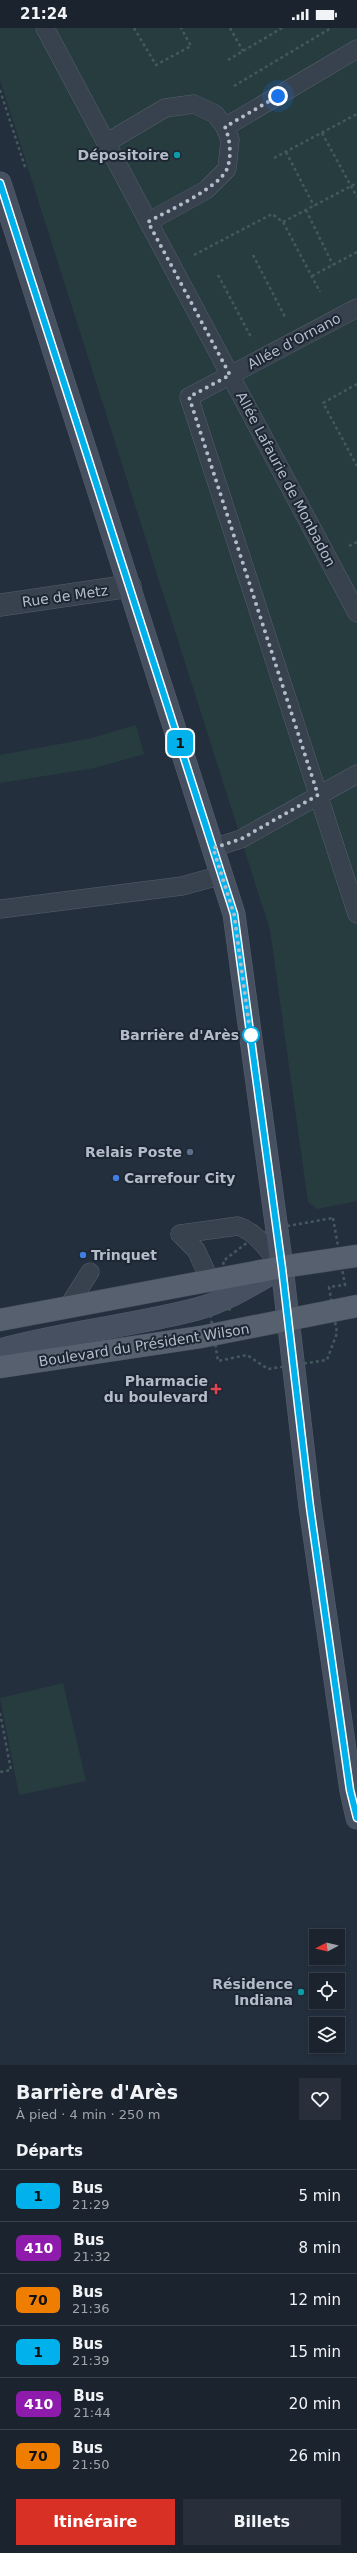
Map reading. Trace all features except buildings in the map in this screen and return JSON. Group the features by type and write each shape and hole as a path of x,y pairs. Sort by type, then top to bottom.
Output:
{"main road":[{"path":"0,183 5,217 130,586 234,914 282,1268 287,1322 310,1507 350,1790 357,1818"},
{"path":"0,1320 69,1305 357,1256"},
{"path":"0,1350 33,1341 198,1309 229,1297 282,1268"},
{"name":"Boulevard du Président Wilson","path":"0,1367 201,1337 287,1322 357,1306"}],"street":[{"name":"Rue de Metz","path":"0,605 130,586"}],"lane":[{"name":"Allée Lafaurie de Monbadon","path":"45,28 357,613"},
{"path":"225,127 357,49"},
{"path":"106,143 166,108 194,104 215,114 225,127 230,140 227,169 206,190 148,222"},
{"name":"Allée d'Ornano","path":"318,795 189,397 357,308"},
{"path":"213,848 241,839 357,774"},
{"path":"318,795 357,914"},
{"path":"0,909 182,886 222,875"},
{"path":"210,1280 196,1250 180,1234 238,1226 246,1228 256,1236 282,1268"},
{"path":"69,1305 90,1272"}],"path":[{"path":"134,28 156,65 191,46 181,28"},
{"path":"230,28 243,51"},
{"path":"228,60 282,28"},
{"path":"234,86 331,28"},
{"path":"274,158 357,114"},
{"path":"322,133 357,197"},
{"path":"286,152 314,206"},
{"path":"283,222 357,183"},
{"path":"306,210 333,265"},
{"path":"172,266 272,214 283,222 320,292"},
{"path":"312,276 357,252"},
{"path":"253,255 297,340"},
{"path":"218,275 262,358"},
{"path":"357,384 323,403 357,466"},
{"path":"0,1713 11,1770 0,1772"}],"green space":[{"path":"0,28 357,28 357,1201 317,1209 308,1202 270,930 0,80"},
{"path":"136,725 144,754 95,768 0,783 0,755 92,738"},
{"path":"63,1683 86,1781 19,1795 0,1698"}],"bus line":[{"name":"1","path":"0,183 234,914 282,1268 292,1365 310,1507 350,1790 357,1818"}],"place":[{"name":"Dépositoire","path":"177,155"},
{"name":"Barrière d'Arès","path":"251,1035"},
{"name":"Relais Poste","path":"190,1152"},
{"name":"Carrefour City","path":"116,1178"},
{"name":"Trinquet","path":"83,1255"},
{"name":"Pharmacie du boulevard","path":"216,1389"},
{"name":"Résidence Indiana","path":"301,1992"}],"route":[{"path":"251,1035 251,1039 234,914 213,848 241,839 318,795 189,397 230,375 148,222 206,190 227,169 230,140 225,127 278,96"}]}
